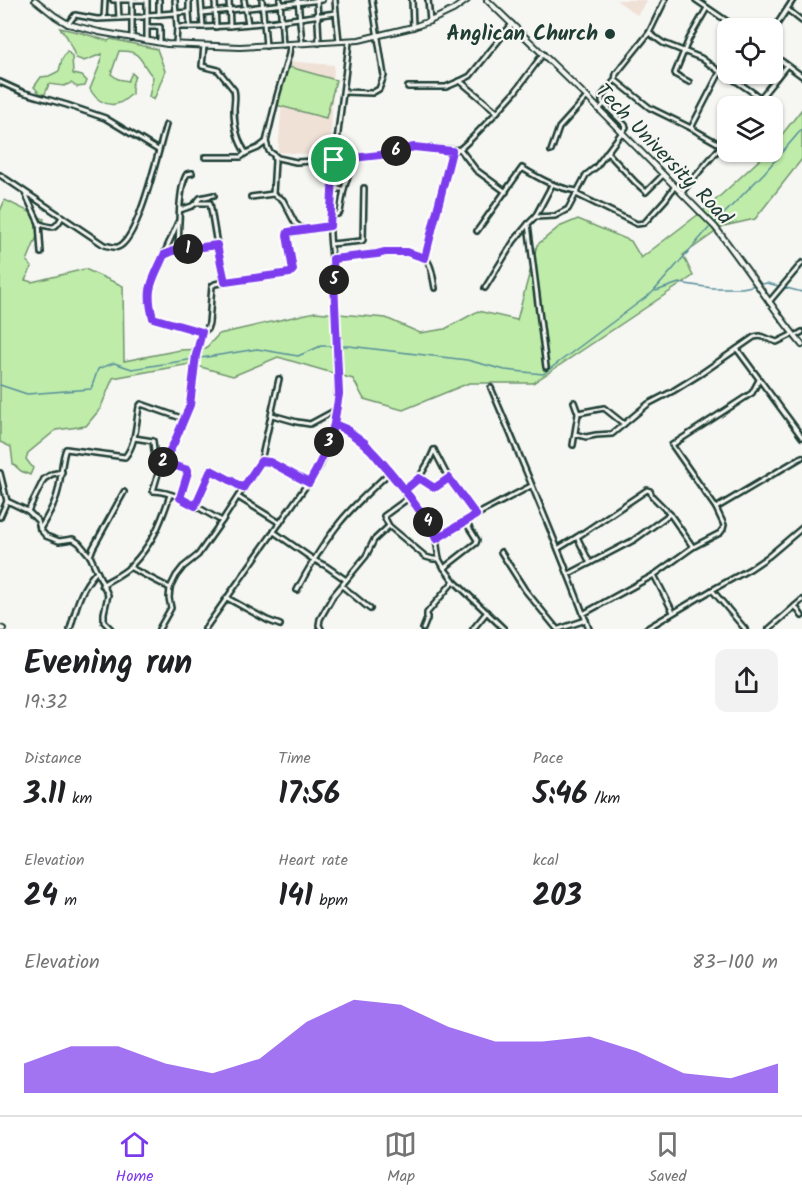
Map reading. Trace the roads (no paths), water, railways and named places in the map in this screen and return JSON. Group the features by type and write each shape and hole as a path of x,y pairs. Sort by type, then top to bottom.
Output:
{"street":[{"path":"35,0 68,24 99,32 176,44 240,47 349,42 430,21 443,16 467,0"},
{"path":"104,18 105,0"},
{"path":"113,0 147,0 147,40"},
{"path":"118,0 119,18"},
{"path":"159,0 159,14"},
{"path":"175,0 176,44"},
{"path":"189,0 190,27"},
{"path":"201,0 203,27"},
{"path":"214,0 216,27"},
{"path":"229,0 230,26"},
{"path":"244,0 248,24"},
{"path":"262,0 266,46"},
{"path":"317,0 319,43"},
{"path":"202,13 280,2 322,0"},
{"path":"335,0 339,42"},
{"path":"344,92 372,93 379,89 384,76 372,0"},
{"path":"412,0 413,27"},
{"path":"428,0 430,21"},
{"path":"459,0 459,6"},
{"name":"Tech University Road","path":"487,0 587,97 715,227 802,345"},
{"path":"535,217 555,216 568,209 586,175 596,167 626,127 602,102 602,96 615,80 616,74 649,33 665,0"},
{"path":"696,0 722,18"},
{"path":"782,18 794,0"},
{"path":"132,1 132,38"},
{"path":"298,1 302,45"},
{"path":"280,2 283,45"},
{"path":"689,82 675,74 683,51 707,8"},
{"path":"788,10 802,21"},
{"path":"68,24 75,15 97,19 189,12"},
{"path":"177,27 230,26 336,13"},
{"path":"408,87 446,87 470,76 512,24"},
{"path":"148,27 160,27 160,42"},
{"path":"649,33 663,44 701,58 717,70"},
{"path":"205,629 309,483 324,458 334,424 339,394 330,215 334,160 349,42"},
{"path":"290,45 266,142 273,155 296,162 349,159 414,147 452,151 460,149 515,92 543,54"},
{"path":"204,46 202,66 218,70 234,90 235,127 240,144 246,153"},
{"path":"783,62 802,76"},
{"path":"763,96 787,65"},
{"path":"691,128 717,78"},
{"path":"615,80 650,108 717,143"},
{"path":"460,81 497,112"},
{"path":"0,82 22,92 105,118 158,150"},
{"path":"740,84 758,96"},
{"path":"551,151 559,128 587,97"},
{"path":"599,110 604,104"},
{"path":"0,175 104,245 118,247 123,244 136,222 150,183 166,125"},
{"path":"205,157 241,157 266,142"},
{"path":"460,149 476,170 506,192"},
{"path":"682,192 717,150"},
{"path":"435,288 431,269 425,258 452,151"},
{"path":"607,152 646,192 663,175"},
{"path":"273,155 275,161 273,194"},
{"path":"330,215 340,212 350,169 349,159"},
{"path":"477,231 522,168 552,185 576,193 638,224 647,220 666,200 675,186"},
{"path":"178,250 184,177 192,173"},
{"path":"485,288 514,241 535,217 552,185"},
{"path":"332,243 363,240 364,188"},
{"path":"332,189 344,189"},
{"path":"25,191 39,224 41,253"},
{"path":"251,197 273,194 283,200 295,223 303,230"},
{"path":"180,210 192,206 200,198 213,195"},
{"path":"196,203 210,203 225,282"},
{"path":"39,224 55,227 62,217"},
{"path":"179,218 149,290 149,302 153,318 202,332"},
{"path":"528,224 546,367"},
{"path":"222,521 180,498 161,491 153,491 160,467 174,443 190,405 196,355 202,332 207,329 209,323 212,286 225,282 290,273 293,270 288,232 330,226"},
{"path":"164,255 167,252 217,245"},
{"path":"333,259 385,252 407,252 425,258"},
{"path":"769,302 802,262"},
{"path":"575,434 586,437 612,434 648,404 673,391 757,336 777,342 802,332"},
{"path":"737,349 802,437"},
{"path":"159,629 171,608 170,588 176,576 198,555 261,461 279,378"},
{"path":"583,614 654,575 693,547 723,530 724,525 716,508 672,445 752,393 759,380"},
{"path":"491,388 559,548 589,629"},
{"path":"573,445 578,413 574,402"},
{"path":"40,530 57,495 66,449 125,457 134,438 141,404 185,420"},
{"path":"578,413 604,408 624,424"},
{"path":"272,415 310,424 336,410"},
{"path":"334,424 346,429 365,443 405,490 429,524 436,539 439,559 444,568 454,581 504,629"},
{"path":"134,438 154,442 155,460 160,467"},
{"path":"405,490 419,478 434,450 449,478 476,515"},
{"path":"716,508 802,457"},
{"path":"261,461 270,462 309,483"},
{"path":"163,462 185,468 188,471 180,498"},
{"path":"195,506 211,470 243,488"},
{"path":"28,511 44,479 62,472"},
{"path":"297,590 335,528 390,472"},
{"path":"0,473 7,501 0,517"},
{"path":"419,478 433,487 449,478"},
{"path":"436,539 531,485"},
{"path":"559,548 647,490 669,514 693,547"},
{"path":"90,556 124,492"},
{"path":"102,585 129,567 157,533 170,495"},
{"path":"238,496 280,523"},
{"path":"410,497 384,516 389,526 426,557 439,559"},
{"path":"7,501 28,511 38,521 40,530 46,536 58,541 73,539 90,556 108,596 104,622 111,629"},
{"path":"569,574 634,540 669,514"},
{"path":"444,568 476,543 477,540 465,521"},
{"path":"321,629 320,619 333,596 366,556 374,540 389,526"},
{"path":"646,629 750,569 802,528"},
{"path":"274,532 346,580"},
{"path":"577,537 590,563"},
{"path":"501,552 525,590 558,629 586,620"},
{"path":"129,567 170,588"},
{"path":"70,629 80,595 96,572"},
{"path":"654,575 673,612"},
{"path":"423,629 427,613 454,581"},
{"path":"342,586 370,609"},
{"path":"712,590 745,629"},
{"path":"227,598 280,625"},
{"path":"769,629 802,600"},
{"path":"795,606 802,616"},
{"path":"473,629 487,612"}],"waterway":[{"path":"716,222 765,172 802,129"},
{"path":"0,385 27,394 91,389 98,369 114,363 132,369 257,349 298,356 321,346 349,346 467,360 505,370 543,374 653,292 709,228"},
{"path":"656,291 679,283 712,288 742,288 767,283 802,292"}],"place":[{"name":"Anglican Church","path":"610,34"}]}
